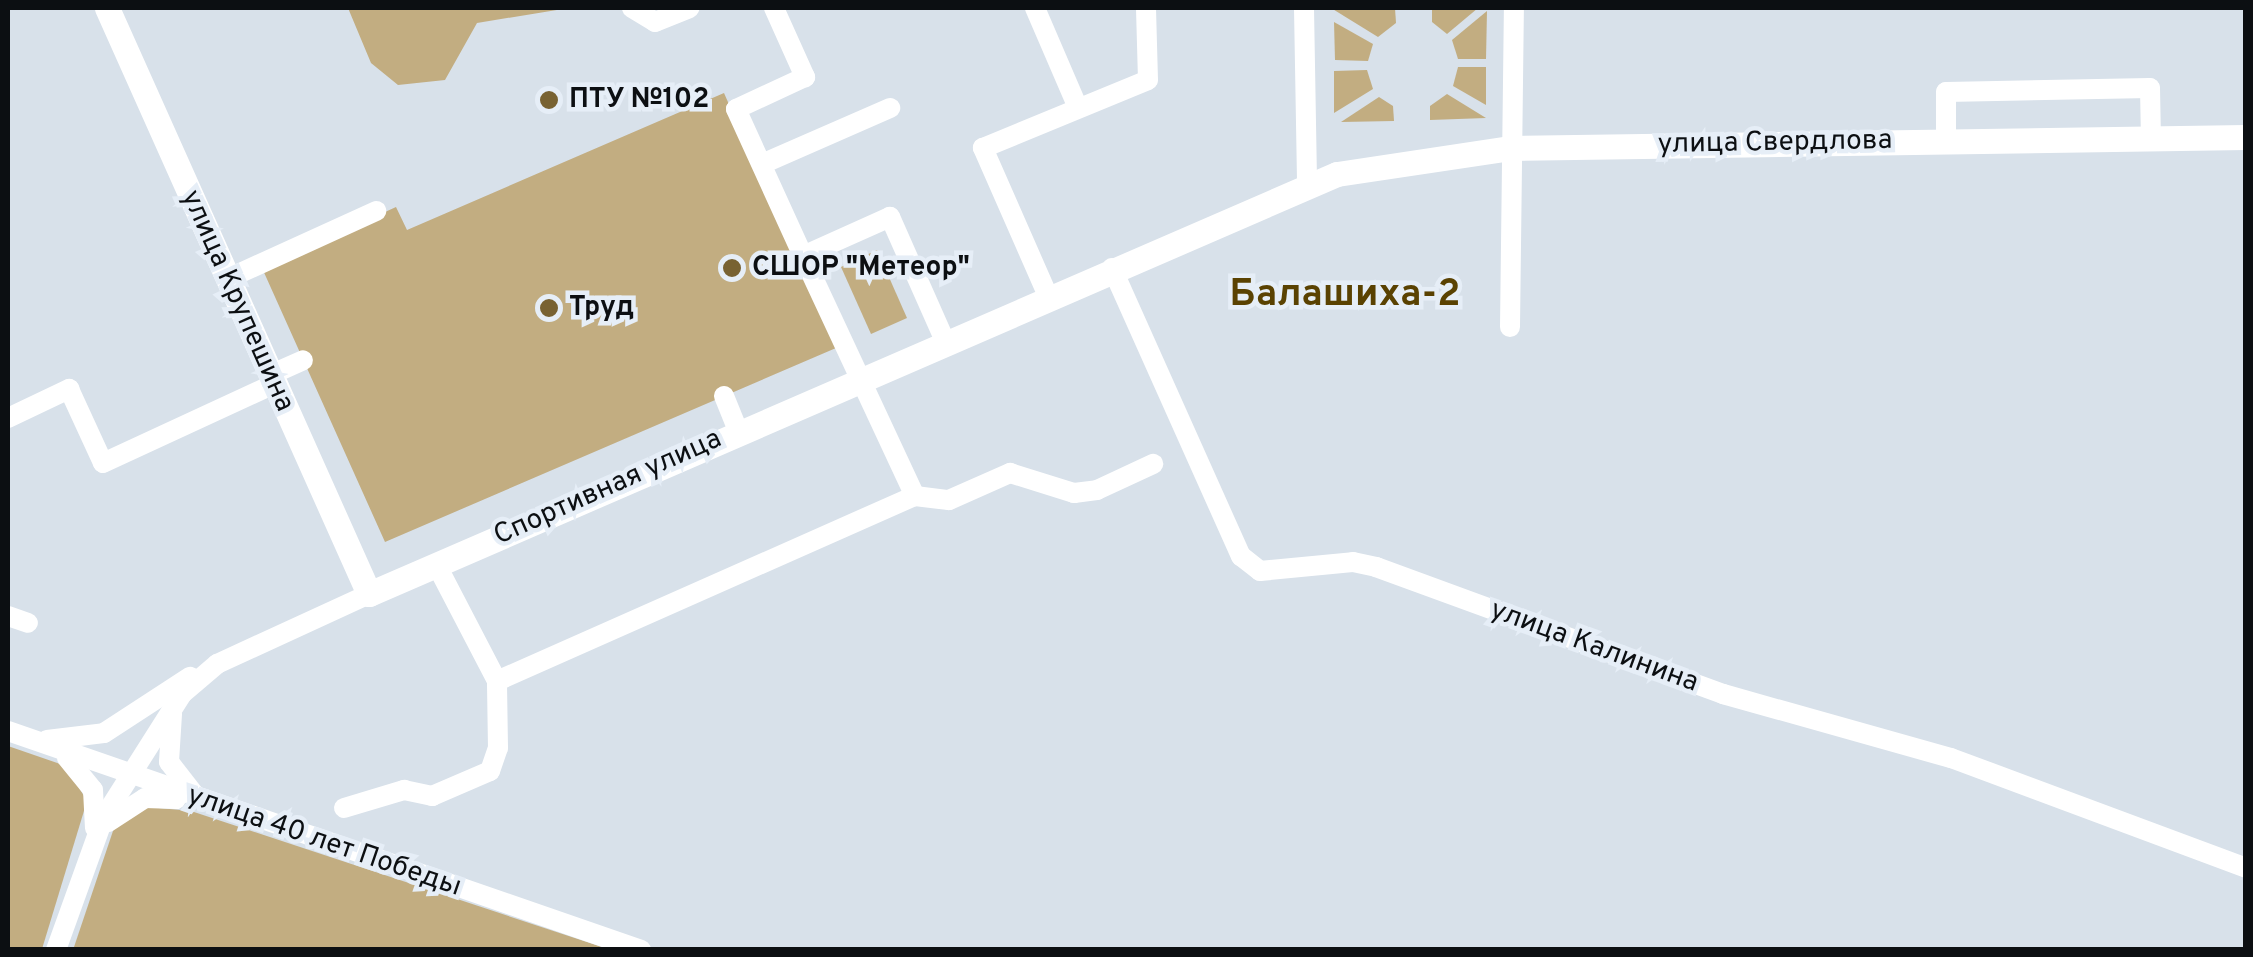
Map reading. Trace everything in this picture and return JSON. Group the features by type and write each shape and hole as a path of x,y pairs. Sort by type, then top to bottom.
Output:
{"main road":[{"name":"улица Крупешина","path":"107,8 369,594"},
{"name":"улица Свердлова","path":"1307,184 1371,166 1512,148 2246,137"},
{"name":"Спортивная улица","path":"369,594 1307,184"}],"street":[{"path":"632,8 654,22 688,8"},
{"path":"774,8 805,77 736,109 915,496"},
{"path":"1035,8 1078,108"},
{"path":"1048,296 983,148 1148,80 1146,8"},
{"path":"1304,8 1307,184"},
{"path":"1510,326 1514,8"},
{"path":"1946,140 1946,92 2150,88 2151,138"},
{"path":"762,164 890,108"},
{"path":"227,279 376,211"},
{"path":"803,256 890,218 945,340"},
{"name":"улица Калинина","path":"1112,268 1241,556 1260,571 1353,562 1376,566 1722,694 1951,758 2246,868"},
{"path":"8,418 69,390 103,464 303,360"},
{"path":"724,396 738,431"},
{"path":"496,681 915,496 948,500 1010,473 1074,493 1096,490 1153,464"},
{"path":"344,808 404,790 432,796 490,771 498,748 496,681 436,564"},
{"name":"Спортивная улица","path":"56,950 94,839 127,774 182,694 217,664 369,594"},
{"path":"8,616 28,623"},
{"path":"16,734 63,740 104,732 217,664"},
{"path":"182,694 168,728 169,762 181,784 213,805"},
{"path":"16,734 72,760 88,776 97,801 94,839"},
{"name":"улица 40 лет Победы","path":"16,734 641,950"},
{"path":"94,839 121,810 145,798 213,805"}],"shaded area":[{"path":"348,8 569,8 477,23 445,80 398,85 371,63"},
{"path":"1331,8 1395,8 1396,23 1378,37"},
{"path":"1432,8 1478,8 1447,34 1432,22"},
{"path":"1487,11 1486,59 1458,59 1452,40"},
{"path":"1334,22 1373,44 1368,61 1335,60"},
{"path":"1458,67 1486,67 1486,105 1453,86"},
{"path":"1367,70 1373,89 1334,113 1334,71"},
{"name":"Труд","path":"724,93 836,348 385,542 262,268 396,207 407,230"},
{"path":"1447,94 1486,118 1430,120 1430,106"},
{"path":"1379,97 1393,106 1394,121 1341,122"},
{"path":"877,250 907,318 871,334 841,267"},
{"path":"8,746 66,766 87,801 42,949 8,949"},
{"path":"148,807 191,811 608,949 73,950 114,828"}],"place":[{"name":"ПТУ №102","path":"549,100"},
{"name":"СШОР \"Метеор\"","path":"732,268"},
{"name":"Труд","path":"549,308"}],"district":[{"name":"Балашиха-2","path":"1345,296"}]}
